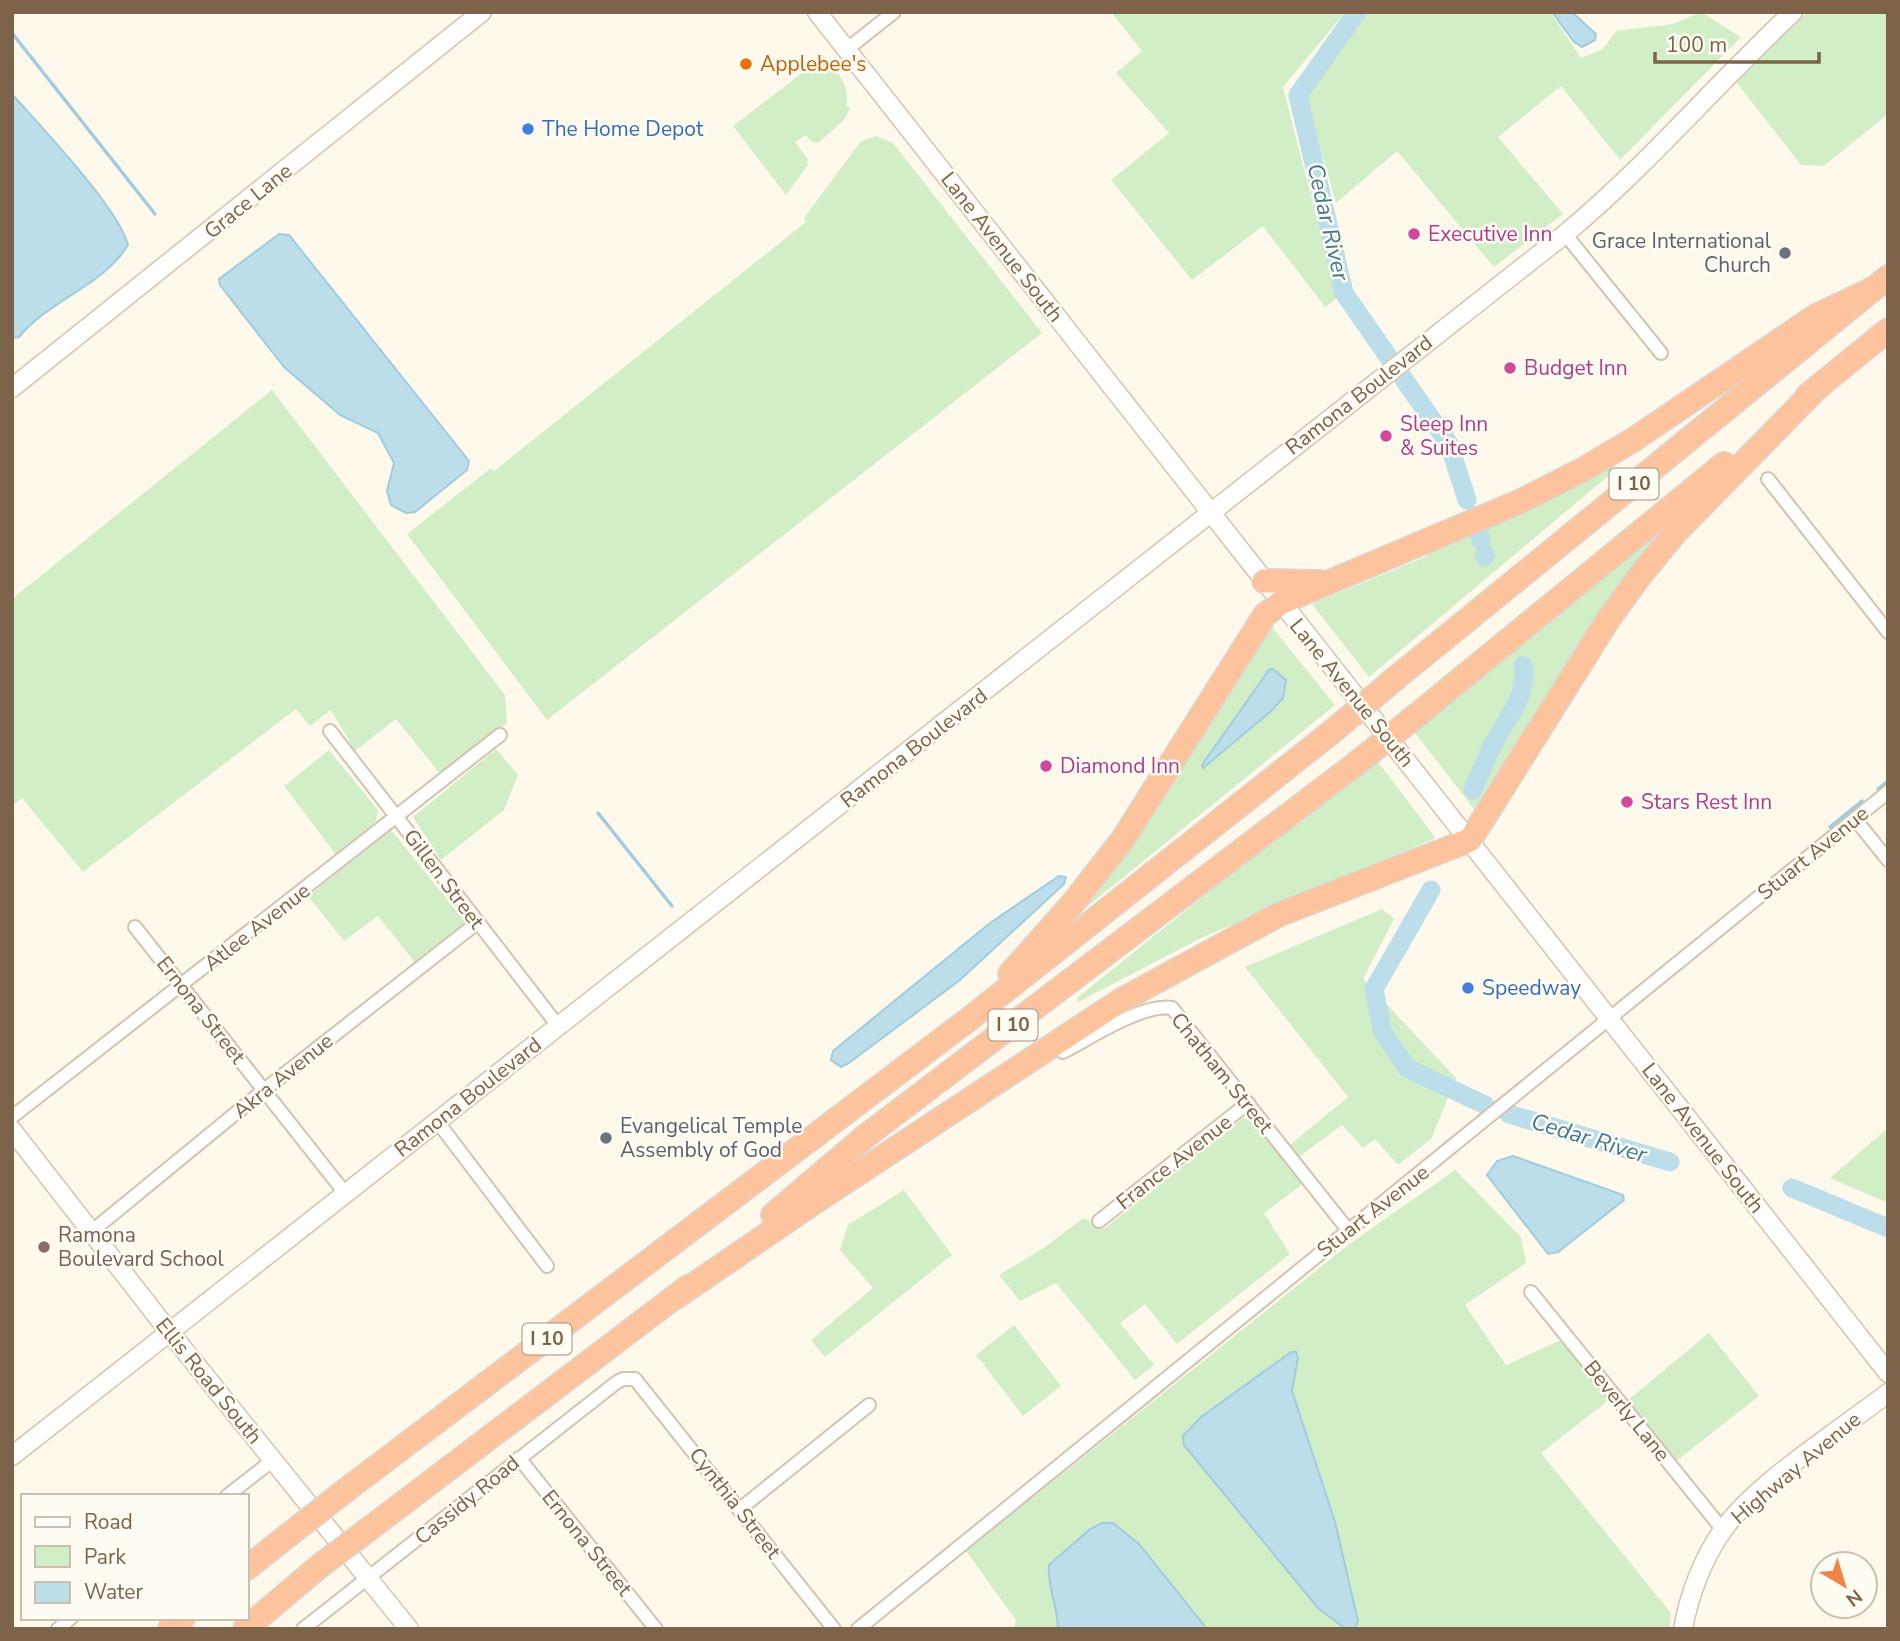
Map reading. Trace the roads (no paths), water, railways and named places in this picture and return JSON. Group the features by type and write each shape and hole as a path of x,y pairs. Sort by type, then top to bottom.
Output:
{"highway":[{"path":"968,1020 1107,861 1255,626 1280,603 1521,501 1584,469 1633,440 1816,316 1880,283"},
{"name":"I 10","path":"248,1567 354,1484 968,1020 1333,731 1880,283"},
{"name":"I 10","path":"245,1629 321,1565 676,1297 866,1136 1357,763 1888,330"},
{"path":"676,1297 816,1201 1121,1001 1278,915 1470,840 1608,620 1639,577 1684,524 1818,387"},
{"path":"1264,581 1329,582"}],"street":[{"name":"Grace Lane","path":"12,388 482,12"},
{"name":"Lane Avenue South","path":"817,12 1888,1373"},
{"path":"846,50 894,12"},
{"name":"Ramona Boulevard","path":"12,1456 1565,234 1632,177 1732,71 1793,12"},
{"path":"1565,234 1661,354"},
{"path":"1768,479 1888,632"},
{"name":"Gillen Street","path":"330,731 559,1027"},
{"name":"Atlee Avenue","path":"12,1117 500,736"},
{"name":"Stuart Avenue","path":"858,1629 1888,792"},
{"path":"1855,819 1888,860"},
{"name":"Akra Avenue","path":"91,1232 264,1090 477,923"},
{"name":"Ernona Street","path":"135,927 345,1193"},
{"name":"Chatham Street","path":"1063,1052 1144,1011 1161,1006 1172,1008 1348,1230"},
{"name":"France Avenue","path":"1099,1221 1248,1103"},
{"path":"437,1121 547,1266"},
{"name":"Ellis Road South","path":"12,1130 409,1629"},
{"name":"Beverly Lane","path":"1531,1292 1723,1530"},
{"name":"Cassidy Road","path":"303,1629 617,1382 635,1378"},
{"name":"Cynthia Street","path":"635,1378 834,1629"},
{"name":"Highway Avenue","path":"1683,1629 1696,1583 1723,1530 1775,1480 1888,1393"},
{"path":"740,1509 869,1405"},
{"name":"Ernona Street","path":"519,1458 656,1629"},
{"path":"230,1494 273,1460"}],"water":[{"path":"1552,12 1572,12 1596,34 1595,40 1582,47 1574,42"},
{"path":"12,94 95,189 110,210 128,245 105,271 45,313 19,337 12,338"},
{"path":"279,234 289,235 469,461 467,470 415,512 406,513 391,505 387,491 394,463 378,433 340,415 284,367 220,285 219,279"},
{"path":"1273,669 1286,680 1283,698 1203,768 1202,765 1269,670"},
{"path":"1059,876 1066,877 1064,884 960,980 849,1063 841,1067 831,1060 833,1051 990,923"},
{"path":"1513,1156 1623,1195 1624,1200 1558,1252 1548,1254 1487,1175 1497,1161"},
{"path":"1291,1352 1296,1352 1298,1358 1292,1391 1335,1522 1358,1621 1355,1629 1346,1629 1318,1608 1184,1445 1183,1436 1201,1417"},
{"path":"1102,1523 1113,1523 1139,1544 1207,1629 1058,1629 1049,1565 1090,1529"}],"waterway":[{"name":"Cedar River","path":"1357,12 1298,95 1344,293 1449,444 1467,500"},
{"path":"12,33 155,214"},
{"name":"Cedar River","path":"1480,536 1481,540"},
{"name":"Cedar River","path":"1473,790 1490,750 1514,709 1522,689 1523,666"},
{"path":"1878,789 1888,781"},
{"path":"1830,827 1862,801"},
{"path":"598,813 672,906"},
{"name":"Cedar River","path":"1431,890 1374,989 1382,1031 1407,1068 1485,1105"},
{"name":"Cedar River","path":"1509,1114 1670,1162"},
{"name":"Cedar River","path":"1792,1188 1888,1228"}],"place":[{"name":"Applebee's","path":"746,64"},
{"name":"The Home Depot","path":"528,129"},
{"name":"Executive Inn","path":"1414,234"},
{"name":"Grace International Church","path":"1785,253"},
{"name":"Budget Inn","path":"1510,368"},
{"name":"Sleep Inn & Suites","path":"1386,436"},
{"name":"Diamond Inn","path":"1046,766"},
{"name":"Stars Rest Inn","path":"1627,802"},
{"name":"Speedway","path":"1468,988"},
{"name":"Evangelical Temple Assembly of God","path":"606,1138"},
{"name":"Ramona Boulevard School","path":"44,1247"}]}
